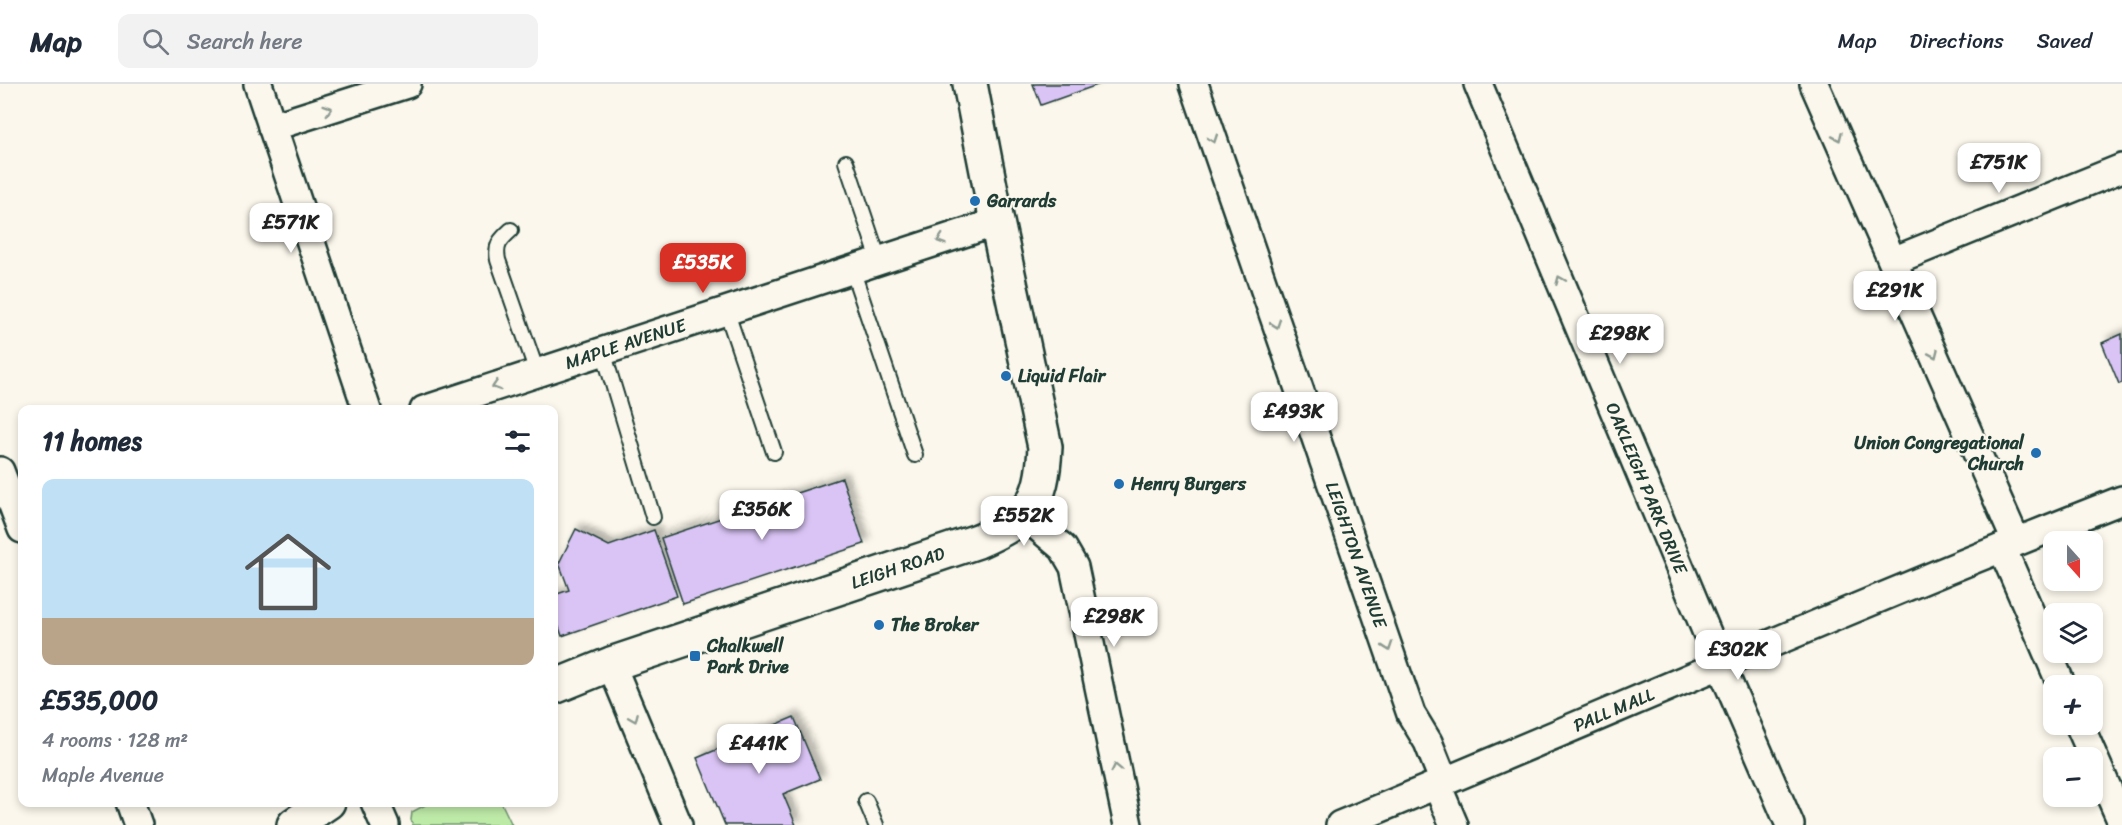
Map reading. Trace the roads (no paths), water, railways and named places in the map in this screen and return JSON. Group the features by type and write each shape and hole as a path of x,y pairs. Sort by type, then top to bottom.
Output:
{"street":[{"path":"258,84 365,405"},
{"path":"272,127 407,84"},
{"name":"LEIGH ROAD","path":"558,685 611,664 978,541 1005,529 1024,515 1036,495 1043,475 1045,447 970,84"},
{"name":"LEIGHTON AVENUE","path":"1194,84 1411,714 1428,742 1454,825"},
{"name":"OAKLEIGH PARK DRIVE","path":"1478,84 1720,664 1790,825"},
{"path":"1814,84 1893,261 2009,545 2058,675"},
{"path":"1893,261 2122,168"},
{"name":"MAPLE AVENUE","path":"438,405 997,222"},
{"path":"0,471 18,518"},
{"name":"PALL MALL","path":"1340,825 1720,664 2122,500"},
{"path":"1024,515 1063,548 1074,567 1128,825"},
{"path":"611,664 678,825"},
{"path":"2084,735 2122,822"},
{"path":"131,807 138,825"},
{"path":"294,825 321,807"},
{"path":"377,807 385,825"}],"lane":[{"path":"846,162 879,260"},
{"path":"511,230 496,248 498,260 537,372"},
{"path":"852,269 915,455"},
{"path":"726,310 774,452"},
{"path":"603,351 653,517"},
{"path":"866,801 876,825"}],"place":[{"name":"Garrards","path":"975,201"},
{"name":"Liquid Flair","path":"1006,376"},
{"name":"Union Congregational Church","path":"2036,453"},
{"name":"Henry Burgers","path":"1119,484"},
{"name":"The Broker","path":"879,625"},
{"name":"Chalkwell Park Drive","path":"695,656"}]}
